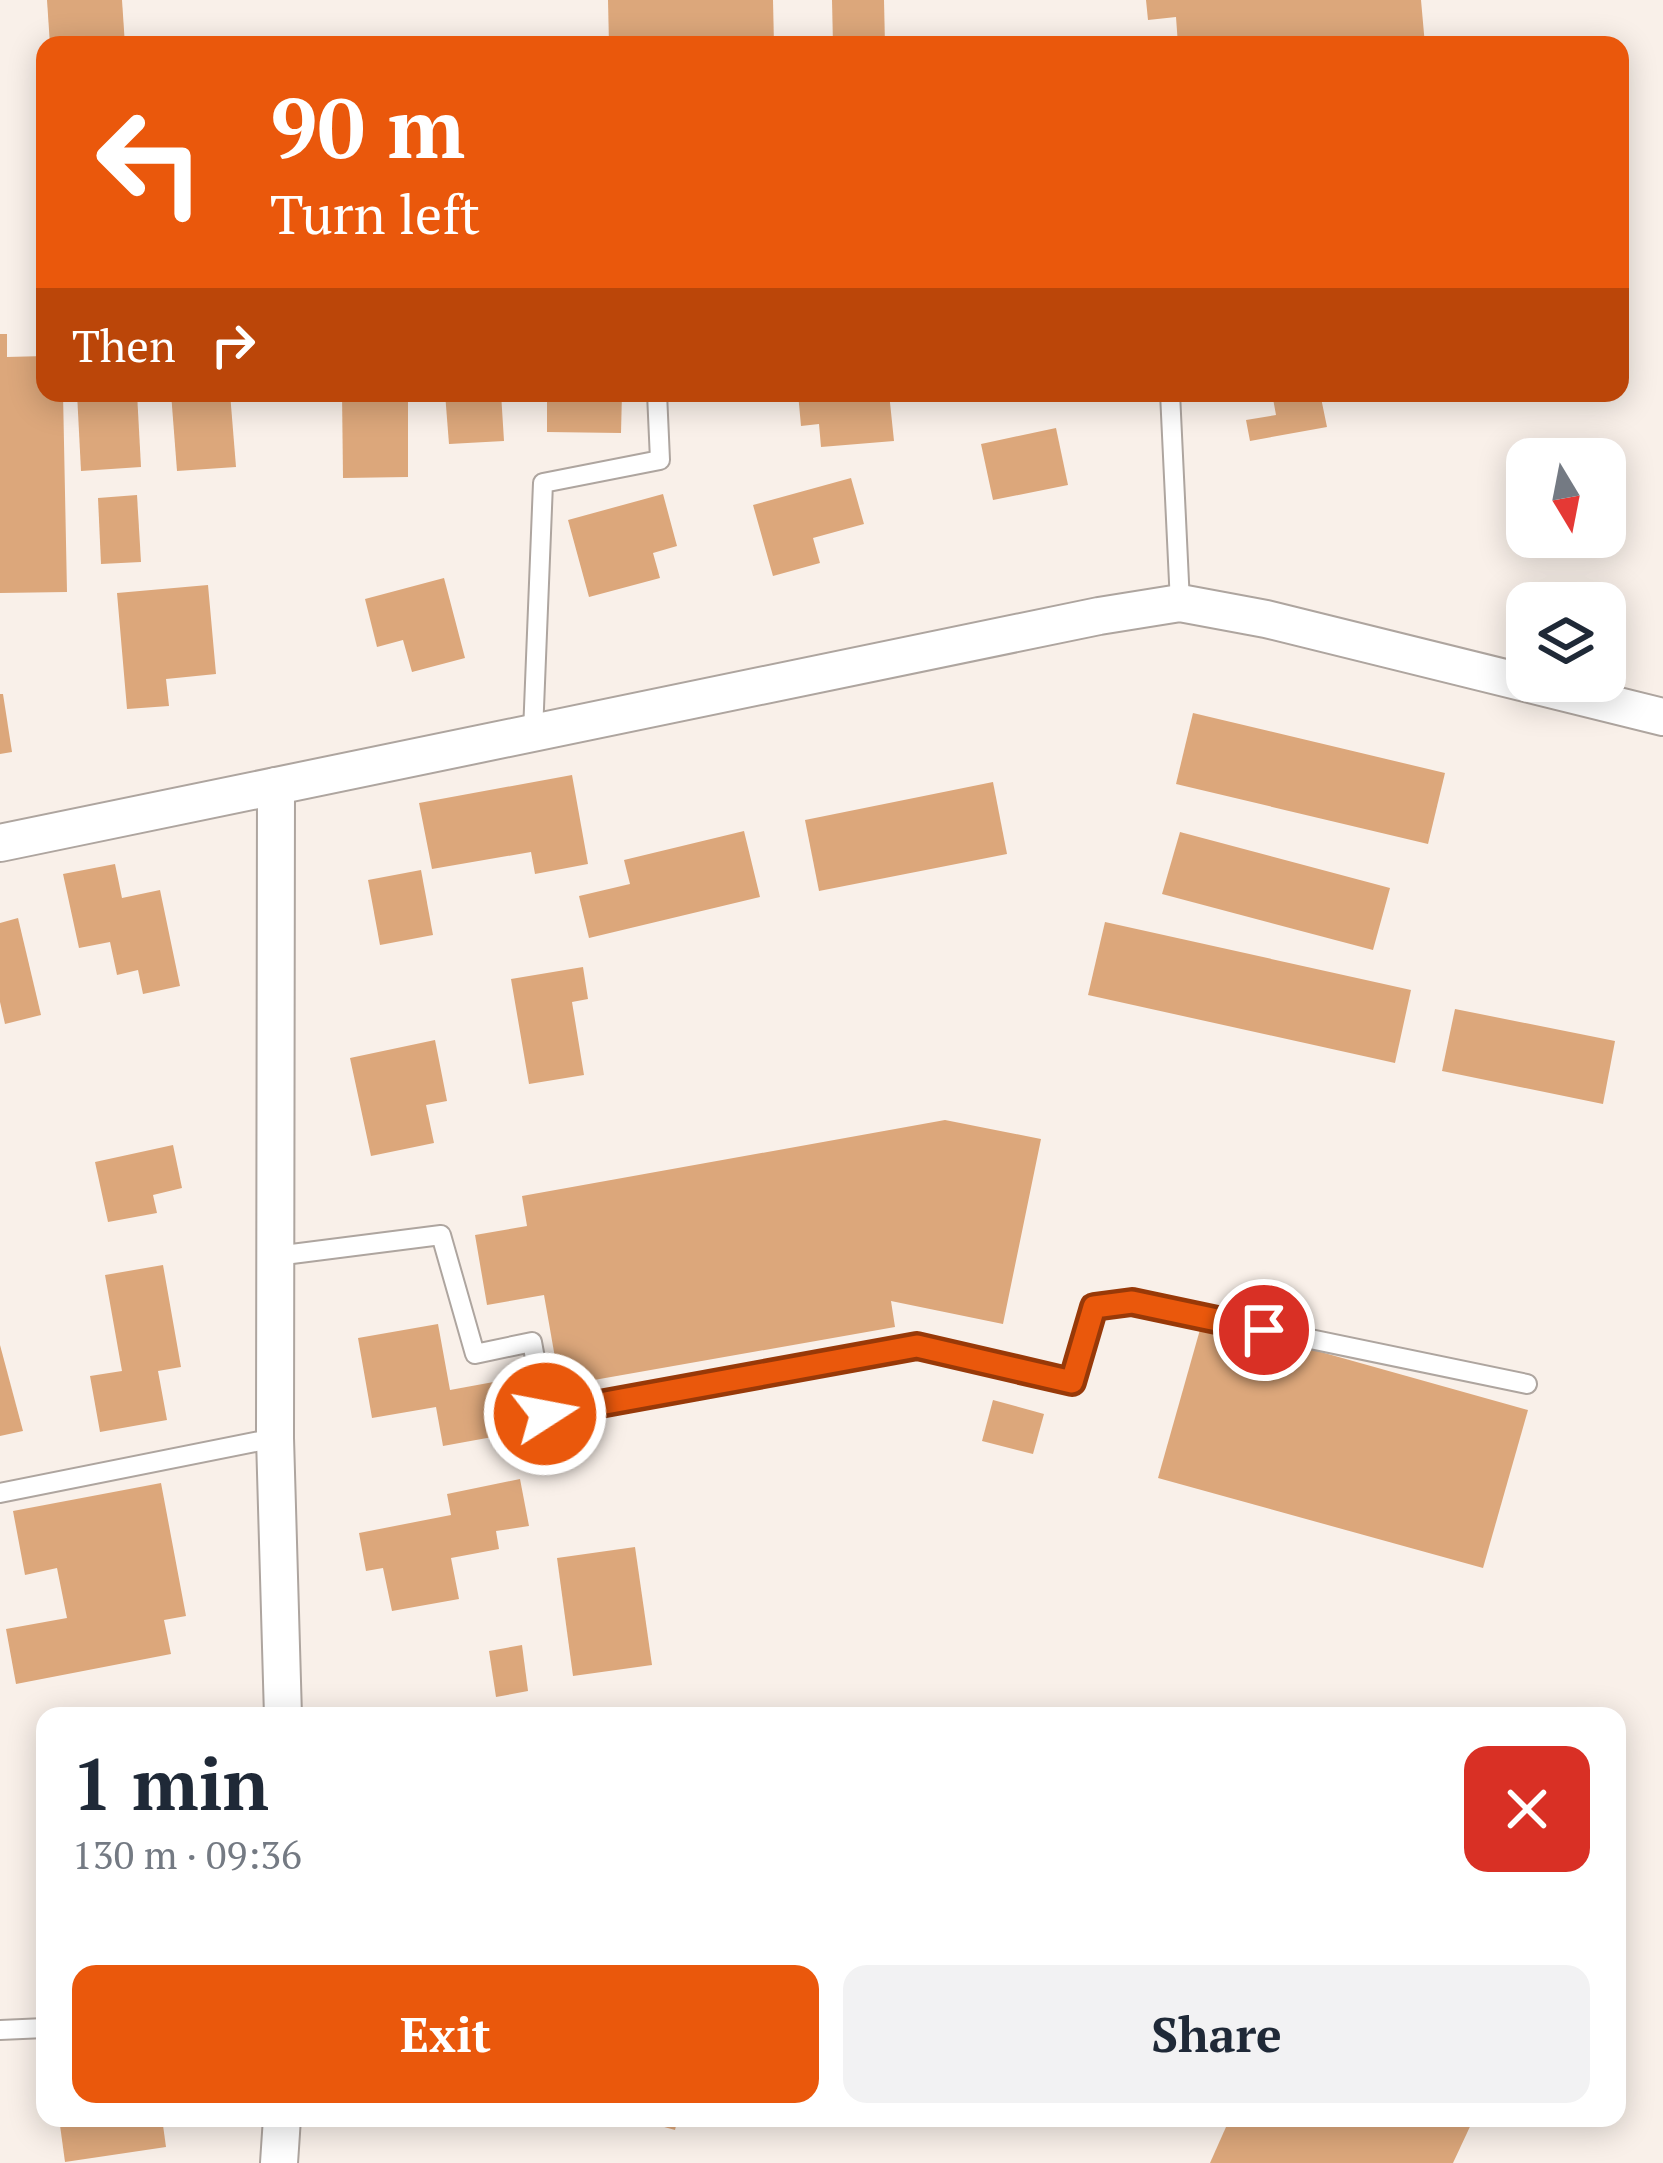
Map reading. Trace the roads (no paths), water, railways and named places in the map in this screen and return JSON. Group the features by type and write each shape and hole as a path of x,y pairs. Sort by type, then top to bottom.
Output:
{"street":[{"path":"0,843 1180,603 1266,619 1663,717"},
{"path":"276,786 275,1438 284,1707"},
{"path":"279,2163 281,2127"}],"lane":[{"path":"533,733 543,483 660,460 657,402"},
{"path":"1170,402 1180,603"},
{"path":"276,1256 441,1235 476,1354 532,1342 545,1414 917,1346 1072,1382 1094,1307 1132,1302 1526,1384"},
{"path":"0,1493 275,1438"},
{"path":"0,2030 36,2028"}]}
